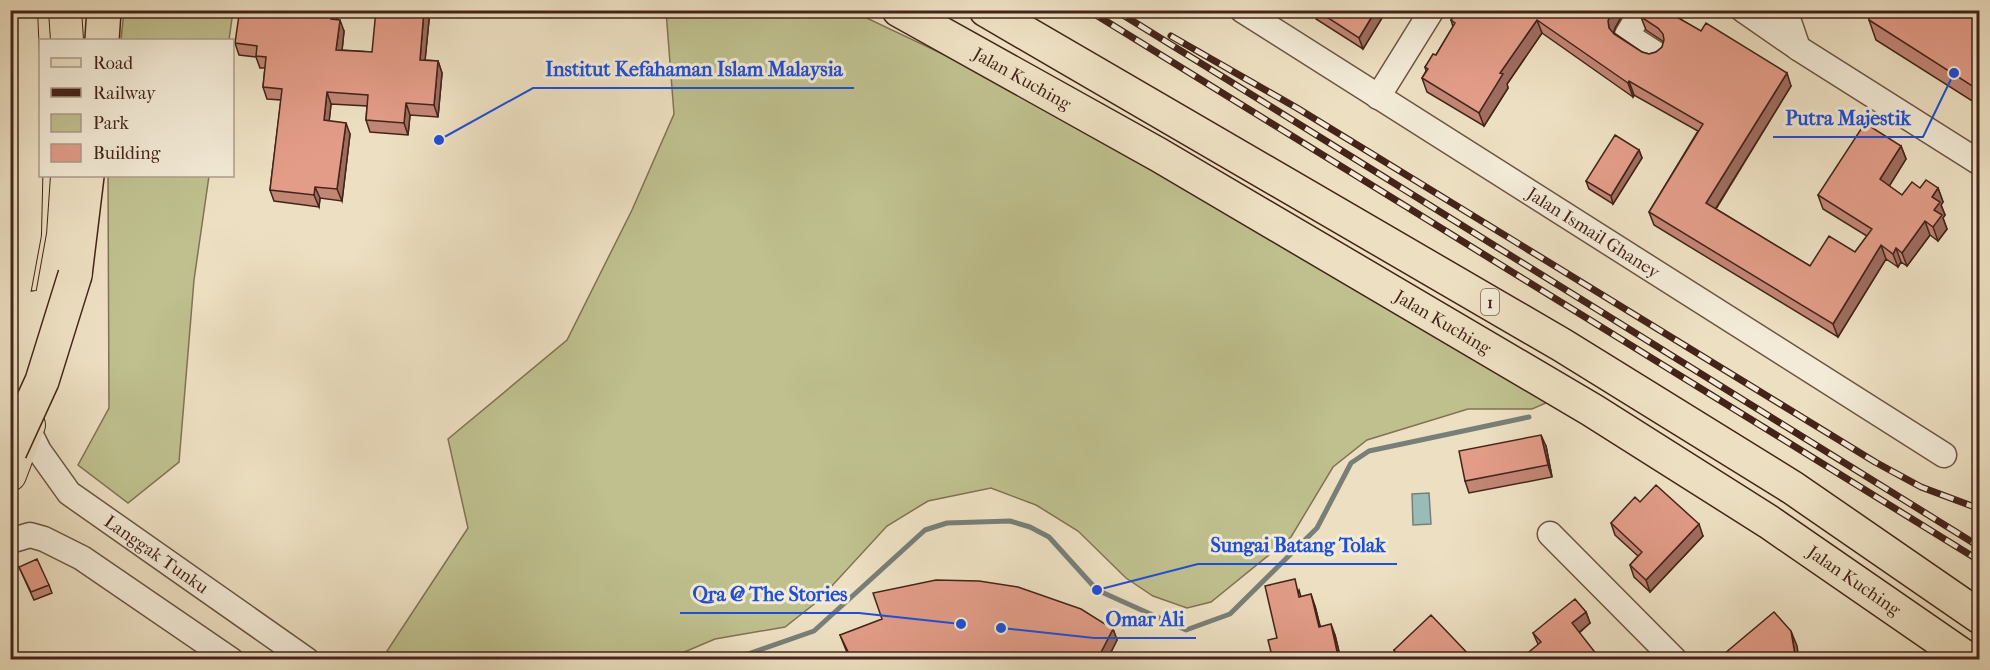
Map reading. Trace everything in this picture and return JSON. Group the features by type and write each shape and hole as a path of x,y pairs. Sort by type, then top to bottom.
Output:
{"highway":[{"path":"102,39 104,10"},
{"name":"Jalan Kuching","path":"899,10 1159,154 1592,410 1769,522 1969,660"},
{"name":"1","path":"986,10 1562,345 1793,488 1980,616"},
{"path":"19,440 42,381 75,274 87,177"},
{"path":"1769,522 1932,660"}],"main road":[{"path":"10,315 25,234 27,148 21,10"},
{"path":"49,10 51,39"},
{"path":"65,10 67,39"},
{"path":"10,396 30,339 47,255 55,177"},
{"path":"10,475 63,235 67,177"}],"street":[{"name":"Jalan Ismail Ghaney","path":"1242,10 1944,455"},
{"path":"1378,97 1432,10"},
{"path":"1642,10 1627,35 1655,53"},
{"path":"1743,10 1798,48 1980,163"},
{"path":"1785,10 1798,48"},
{"name":"Langgak Tunku","path":"19,440 39,452 69,493 307,660"},
{"path":"1550,534 1675,660"},
{"path":"10,541 30,536 44,539 82,558 231,660"}],"green space":[{"path":"124,10 233,11 229,39 121,39"},
{"path":"666,11 852,11 1046,103 1553,400 1532,409 1468,409 1367,440 1333,467 1291,537 1211,602 1187,608 1153,596 1126,578 1078,531 1036,505 991,488 928,501 887,526 818,601 785,627 715,639 668,659 401,660 387,651 468,528 448,439 567,340 632,210 674,114"},
{"path":"108,177 209,177 194,280 179,462 128,503 78,465 109,408"}],"water":[{"path":"1429,493 1431,524 1413,525 1412,494"}],"building":[{"path":"261,10 332,10 331,19 340,20 336,50 372,52 376,10 424,10 420,60 438,61 434,105 406,103 404,123 366,120 368,95 327,92 324,120 346,123 337,189 315,187 314,195 270,190 282,89 263,87 266,57 256,56 257,46 235,43 239,15 261,17"},
{"path":"1316,10 1376,10 1359,38"},
{"path":"1458,10 1612,10 1608,21 1609,28 1614,34 1649,54 1662,47 1663,34 1641,17 1645,10 1670,10 1668,12 1701,31 1706,23 1787,73 1706,203 1810,266 1829,236 1855,252 1872,229 1818,195 1865,123 1901,146 1880,179 1902,195 1912,182 1920,188 1926,180 1938,188 1932,197 1940,202 1934,210 1942,215 1933,227 1925,221 1902,253 1896,248 1893,254 1881,245 1833,324 1649,212 1703,124 1629,81 1628,83 1537,20 1500,73 1503,74 1479,113 1422,78 1428,69 1425,67 1433,54 1436,55 1455,23 1451,20"},
{"path":"1869,10 1980,10 1980,91 1869,20"},
{"path":"1615,135 1639,150 1611,196 1586,181"},
{"path":"1541,435 1548,465 1465,481 1459,451"},
{"path":"1656,485 1699,524 1646,580 1630,565 1642,552 1611,523 1635,497 1640,502"},
{"path":"37,559 49,585 31,592 19,567"},
{"path":"1295,579 1299,597 1311,594 1319,627 1331,624 1338,656 1321,660 1273,660 1268,640 1277,638 1265,586"},
{"path":"936,580 979,581 1018,587 1081,609 1113,629 1097,660 852,660 840,635 882,619 873,593"},
{"path":"1575,599 1586,612 1572,623 1601,660 1519,660 1541,642 1533,633"},
{"path":"1774,612 1791,631 1796,660 1718,659"},
{"path":"1431,615 1474,660 1403,660 1394,650"}],"waterway":[{"path":"731,660 814,631 925,530 947,523 1010,521 1030,527 1049,537 1097,590 1186,630 1230,614 1317,528 1351,463 1369,451 1529,417"}],"railway":[{"path":"1088,10 1980,561"},
{"path":"1115,10 1980,547"},
{"path":"1171,36 1297,108 1875,462 1921,487 1980,509"}],"place":[{"name":"Putra Majestik","path":"1954,73"},
{"name":"Institut Kefahaman Islam Malaysia","path":"439,140"},
{"name":"Sungai Batang Tolak","path":"1097,590"},
{"name":"Qra @ The Stories","path":"961,624"},
{"name":"Omar Ali","path":"1001,628"}]}
